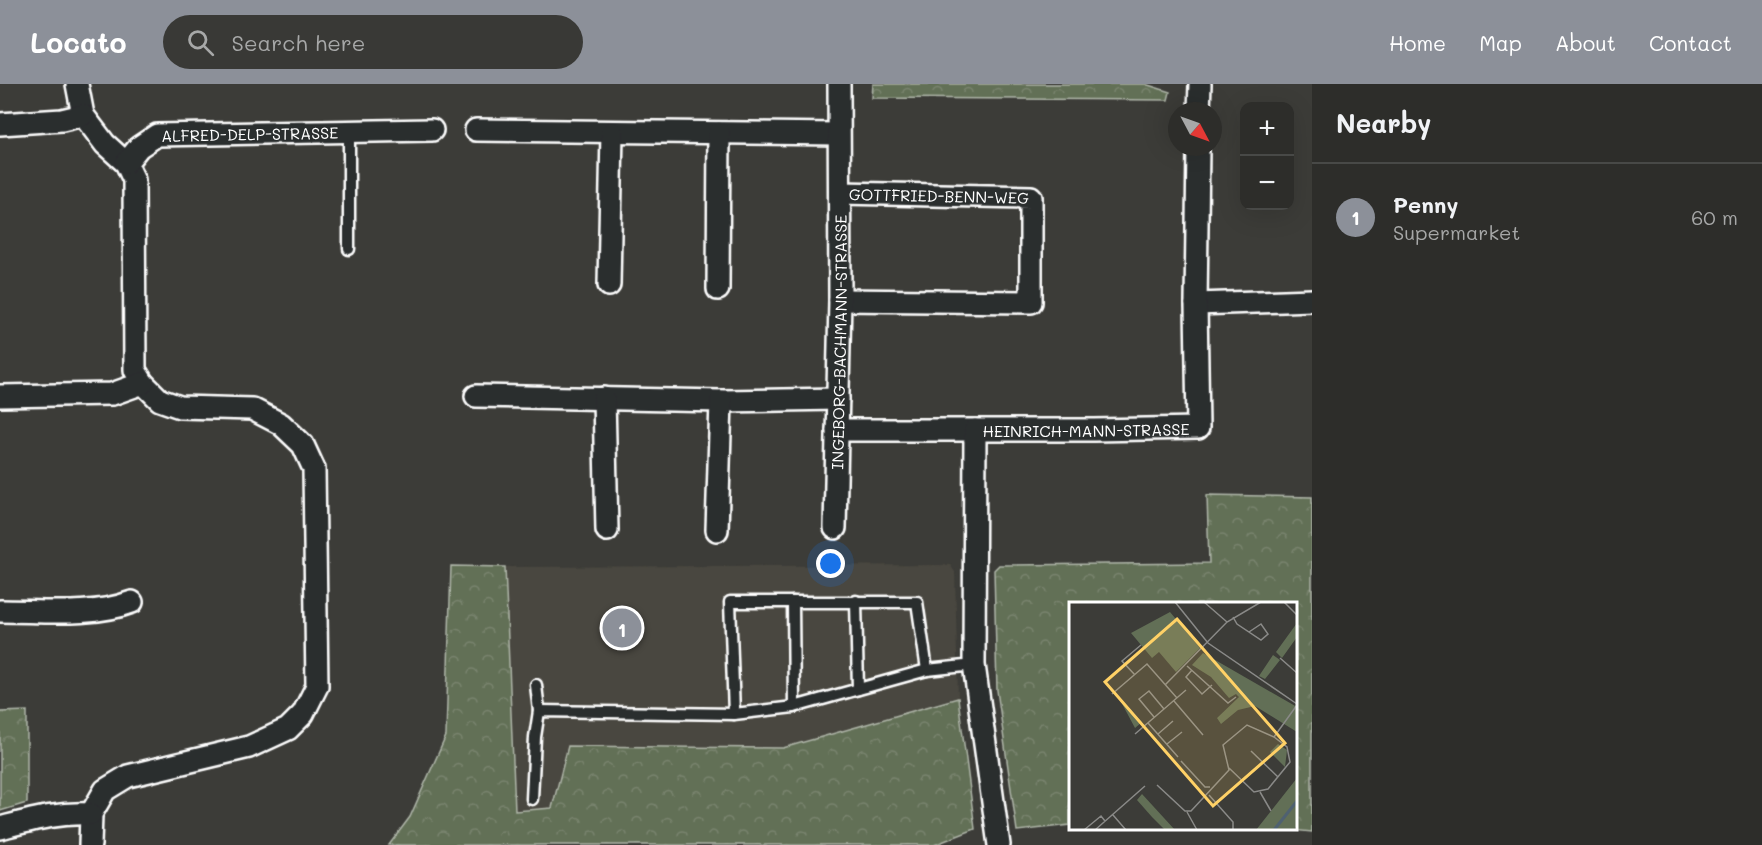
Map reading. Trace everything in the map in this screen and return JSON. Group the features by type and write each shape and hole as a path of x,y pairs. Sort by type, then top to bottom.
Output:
{"street":[{"path":"77,84 83,115 105,144 126,163 134,180 135,370 143,384 160,400 180,407 252,409 281,424 303,445 314,469 317,686 303,714 288,729 249,747 128,776 105,790 91,814 90,845"},
{"name":"INGEBORG-BACHMANN-STRASSE","path":"835,528 840,300 839,84"},
{"path":"1199,102 1200,84"},
{"path":"0,124 62,120 83,115"},
{"name":"ALFRED-DELP-STRASSE","path":"126,163 139,147 157,135 432,130"},
{"path":"476,130 838,134"},
{"path":"609,285 612,132"},
{"path":"718,289 719,133"},
{"name":"HEINRICH-MANN-STRASSE","path":"837,430 1198,428 1196,304 1198,156"},
{"name":"GOTTFRIED-BENN-WEG","path":"840,194 1031,197 1031,302 840,300"},
{"path":"1196,304 1312,300"},
{"path":"0,396 112,394 143,384"},
{"path":"476,396 721,401 838,399"},
{"path":"604,398 607,530"},
{"path":"717,530 721,401"},
{"path":"975,430 974,665 999,845"},
{"path":"0,611 85,611 120,607 132,602"},
{"path":"0,828 47,815 91,814"}],"lane":[{"name":"ALFRED-DELP-STRASSE","path":"349,130 349,249"},
{"path":"734,714 730,602 917,602 927,670"},
{"path":"793,602 794,707"},
{"path":"856,602 858,688"},
{"path":"538,711 734,714 794,707 927,670 974,665"},
{"path":"532,799 538,711 536,685"}],"shaded area":[{"path":"950,565 955,572 958,698 783,748 568,746 552,808 515,811 505,567"}],"green space":[{"path":"873,84 1145,84 1170,92 1168,100 872,98"},
{"path":"1207,495 1312,497 1312,832 1292,830 1297,830 1297,602 1069,602 1069,825 1017,831 997,690 994,570 999,565 1209,563"},
{"path":"451,566 505,567 515,811 552,808 568,746 783,748 958,698 975,829 934,845 389,845 410,817 446,736"},
{"path":"27,711 27,803 0,811 0,712"}],"place":[{"name":"Penny","path":"622,628"}]}
